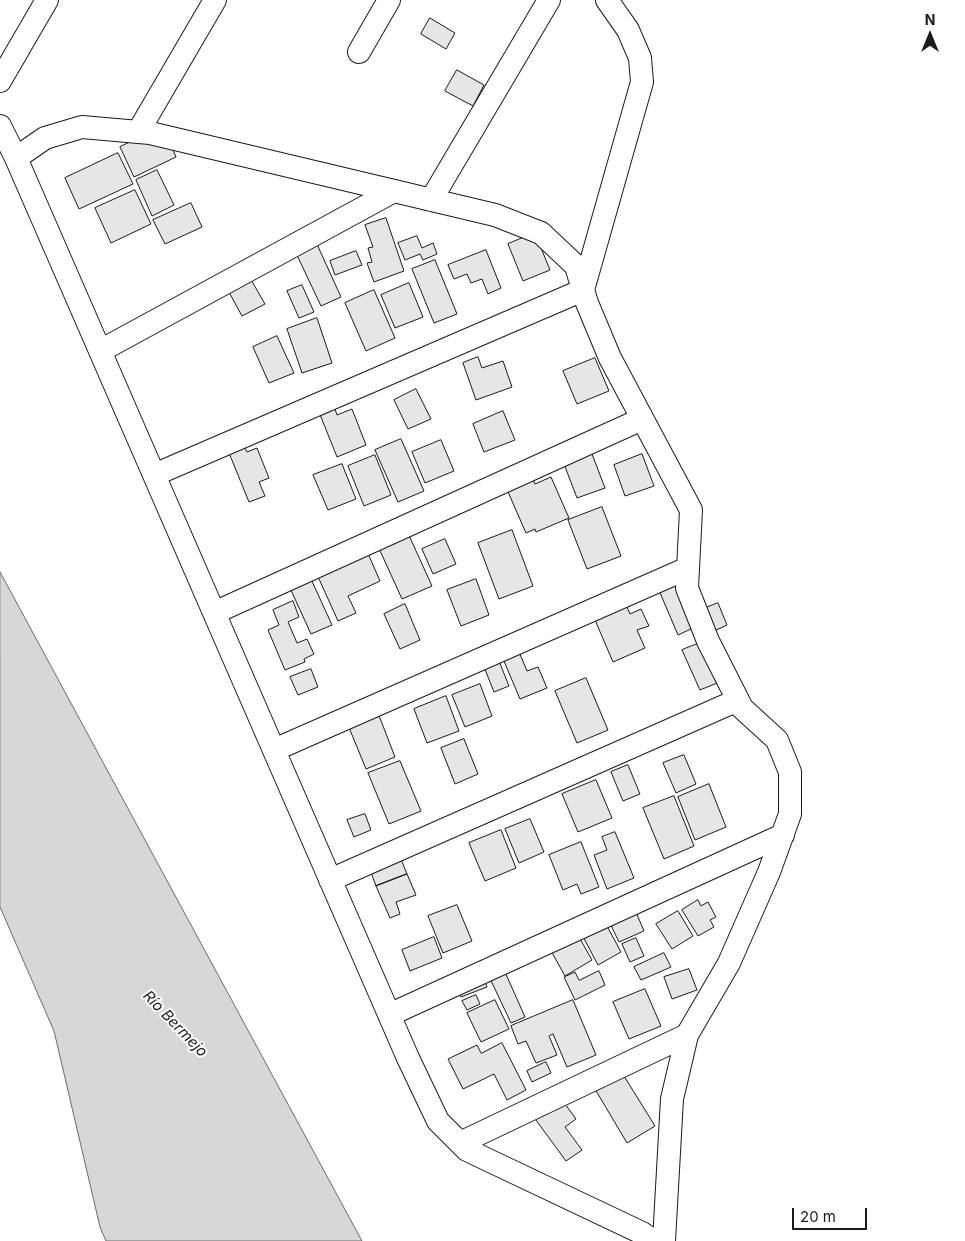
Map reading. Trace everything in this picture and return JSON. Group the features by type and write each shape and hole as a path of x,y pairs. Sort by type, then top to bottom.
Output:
{"street":[{"path":"0,81 47,0"},
{"path":"138,132 215,0"},
{"path":"360,52 390,0"},
{"path":"431,200 549,0"},
{"path":"583,290 642,82 640,58 628,30 607,0"},
{"path":"0,126 16,158 389,1015 438,1121 467,1150 642,1233 653,1241"},
{"path":"16,158 45,138 82,127 150,133 495,215 541,233 576,266 583,290 610,358 690,510 687,588 708,641 742,708 777,740 790,772 790,814 769,872 729,963 687,1035 672,1099 664,1241"},
{"path":"100,350 394,191"},
{"path":"154,475 583,290"},
{"path":"214,613 642,419"},
{"path":"274,750 688,568"},
{"path":"330,880 738,700"},
{"path":"389,1015 783,834"},
{"path":"460,1143 687,1035"}],"water":[{"name":"Río Bermejo","path":"0,572 362,1241 106,1241 100,1227 54,1031 0,907"}],"building":[{"path":"430,18 455,33 446,49 421,34"},
{"path":"457,70 484,85 473,106 445,91"},
{"path":"163,127 176,157 134,177 120,147"},
{"path":"118,153 133,184 79,209 65,178"},
{"path":"157,170 174,205 152,216 136,180"},
{"path":"135,190 151,224 111,243 95,208"},
{"path":"191,203 202,227 165,244 153,220"},
{"path":"386,218 404,271 374,282 367,263 372,262 368,248 373,247 365,225"},
{"path":"535,233 550,270 523,281 508,244"},
{"path":"417,236 422,248 433,243 437,254 423,260 420,254 405,260 398,243"},
{"path":"316,242 341,297 321,306 295,251"},
{"path":"486,250 501,288 488,294 482,279 471,283 467,274 454,279 448,265"},
{"path":"356,251 362,265 335,275 330,261"},
{"path":"435,260 457,314 434,323 412,269"},
{"path":"246,271 265,304 242,316 224,283"},
{"path":"409,283 423,317 395,328 381,295"},
{"path":"302,285 314,312 299,318 287,291"},
{"path":"374,290 395,338 366,351 345,303"},
{"path":"317,318 332,363 302,373 287,329"},
{"path":"277,336 294,373 269,383 253,347"},
{"path":"478,357 482,368 503,361 512,387 476,400 463,363"},
{"path":"595,358 609,391 577,404 563,371"},
{"path":"416,389 431,419 408,429 394,400"},
{"path":"334,406 337,415 352,409 366,445 337,457 319,412"},
{"path":"503,411 515,440 484,452 473,424"},
{"path":"401,439 424,491 398,502 375,450"},
{"path":"441,440 454,471 425,483 412,452"},
{"path":"242,441 247,452 257,448 269,478 259,482 265,496 249,502 227,448"},
{"path":"592,454 605,488 577,498 564,464"},
{"path":"642,454 654,486 625,496 614,465"},
{"path":"375,455 391,495 364,506 348,466"},
{"path":"342,464 356,499 328,510 313,475"},
{"path":"531,474 535,484 551,477 569,518 536,532 535,529 526,533 505,485"},
{"path":"602,507 621,556 587,569 568,520"},
{"path":"512,530 533,586 499,599 478,543"},
{"path":"407,531 432,586 402,599 377,544"},
{"path":"445,539 456,564 433,574 422,549"},
{"path":"366,549 380,581 348,596 356,613 338,621 315,570"},
{"path":"685,567 708,621 678,635 655,581"},
{"path":"311,579 332,625 311,634 290,588"},
{"path":"476,579 489,615 461,626 447,590"},
{"path":"621,593 630,614 641,609 649,626 637,630 645,648 613,662 589,606"},
{"path":"293,601 299,617 288,622 297,643 307,639 314,654 304,659 305,662 285,670 268,630 279,625 273,610"},
{"path":"718,603 727,625 712,632 703,609"},
{"path":"405,604 420,640 400,649 384,614"},
{"path":"710,639 727,679 700,690 682,650"},
{"path":"514,640 527,671 538,667 547,688 520,699 498,647"},
{"path":"499,661 509,686 494,692 484,667"},
{"path":"311,669 318,687 298,695 290,677"},
{"path":"586,678 608,730 577,743 555,691"},
{"path":"480,684 492,716 465,727 452,695"},
{"path":"446,696 459,731 427,743 414,709"},
{"path":"378,713 395,757 366,769 348,725"},
{"path":"464,739 478,774 455,784 441,748"},
{"path":"684,755 696,784 676,793 663,763"},
{"path":"400,761 421,811 389,824 368,773"},
{"path":"628,765 640,794 623,801 611,772"},
{"path":"596,780 612,818 578,832 562,794"},
{"path":"709,784 726,827 695,840 678,797"},
{"path":"674,796 694,846 664,859 643,808"},
{"path":"365,814 371,830 354,837 347,820"},
{"path":"530,819 544,852 519,863 505,829"},
{"path":"501,830 516,868 485,881 469,843"},
{"path":"615,832 634,878 607,889 594,855 607,850 602,837"},
{"path":"581,842 599,887 581,894 577,884 563,890 549,855"},
{"path":"398,852 407,874 376,886 368,864"},
{"path":"407,874 416,895 396,902 400,914 390,918 376,886"},
{"path":"698,900 701,906 708,902 716,917 710,920 714,927 698,936 682,910"},
{"path":"457,905 472,941 443,953 428,916"},
{"path":"633,905 644,931 619,942 607,917"},
{"path":"678,911 693,936 672,949 656,924"},
{"path":"602,917 621,952 598,965 579,929"},
{"path":"434,937 442,958 410,971 402,950"},
{"path":"579,937 592,960 565,976 550,949"},
{"path":"636,938 644,956 630,962 622,944"},
{"path":"664,953 671,967 641,980 634,967"},
{"path":"501,963 525,1017 511,1023 486,970"},
{"path":"689,969 697,990 672,999 664,977"},
{"path":"599,971 605,985 575,1000 564,977 575,972 579,980"},
{"path":"482,973 487,987 461,997 455,984"},
{"path":"645,989 661,1026 629,1039 613,1002"},
{"path":"476,995 480,1004 467,1010 462,1001"},
{"path":"495,1000 509,1029 481,1042 467,1013"},
{"path":"573,1000 596,1055 567,1067 553,1034 549,1036 557,1055 536,1063 526,1041 518,1044 511,1026"},
{"path":"502,1043 526,1090 507,1100 494,1074 463,1089 448,1059 477,1045 481,1053"},
{"path":"546,1062 551,1073 532,1082 527,1071"},
{"path":"619,1068 655,1126 627,1143 592,1084"},
{"path":"557,1093 576,1119 565,1127 582,1150 566,1161 530,1112"}]}
